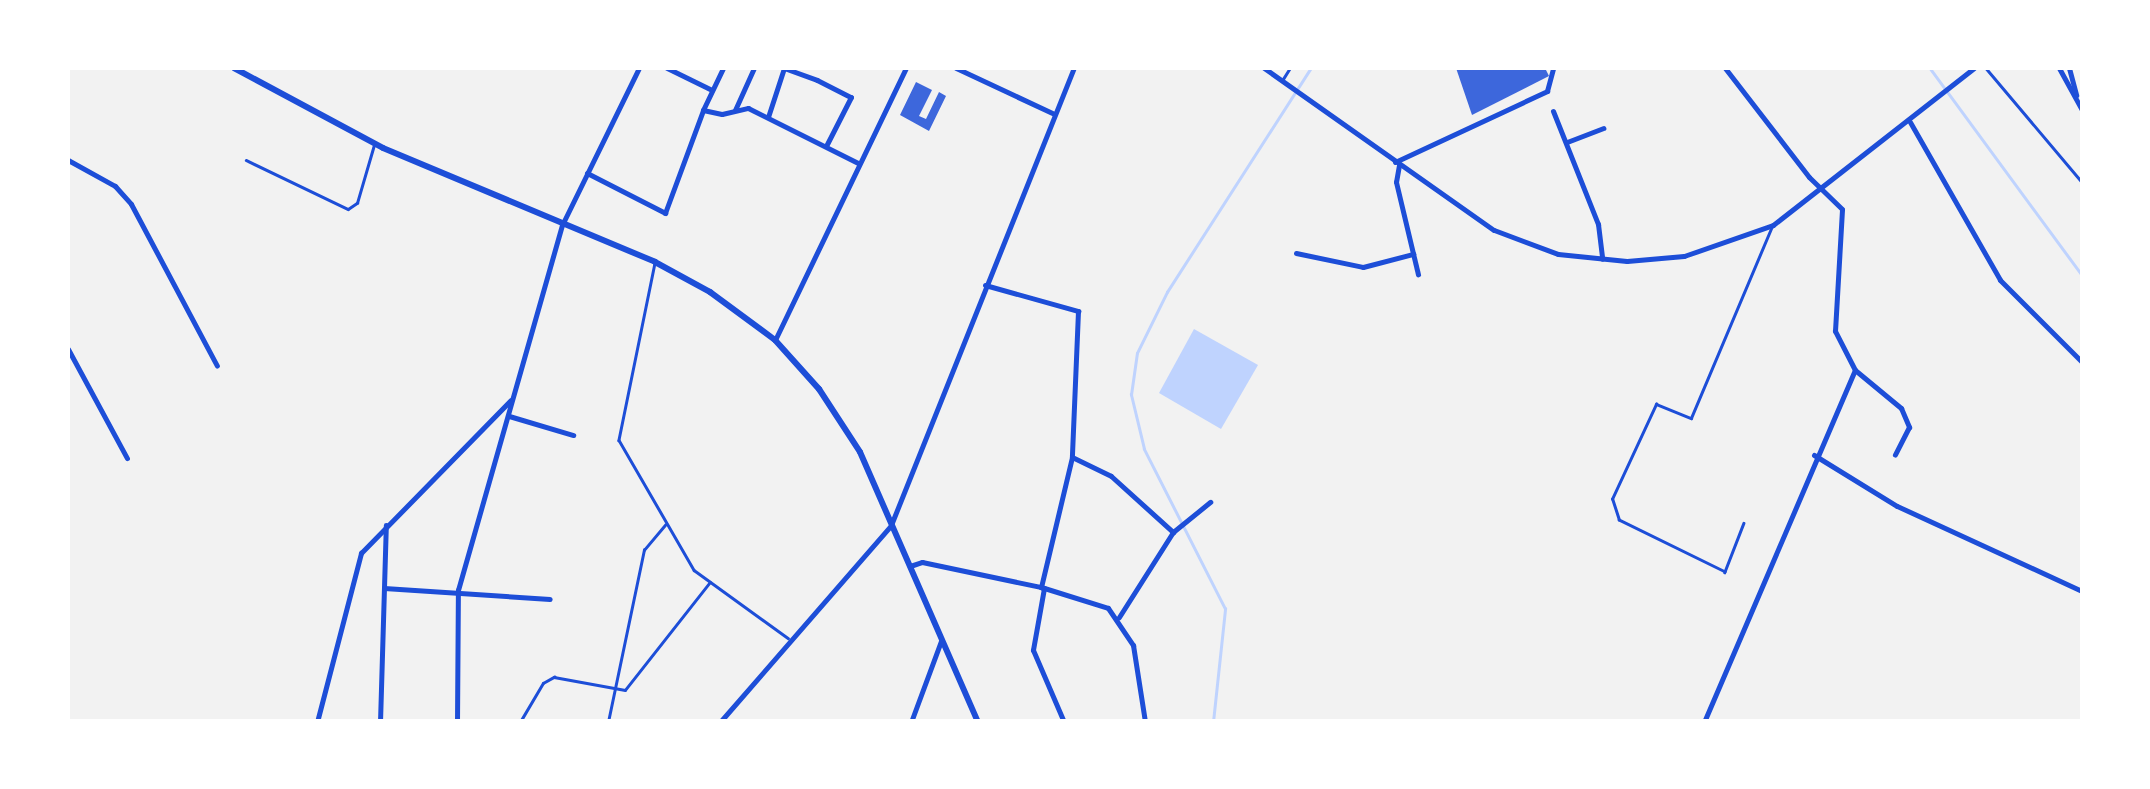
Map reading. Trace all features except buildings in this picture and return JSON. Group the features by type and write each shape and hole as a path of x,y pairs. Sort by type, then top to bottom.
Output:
{"main road":[{"path":"234,68 374,144 655,262 710,292 775,340 819,389 860,452 978,722"}],"street":[{"path":"456,722 458,590 562,225 639,68"},
{"path":"667,68 712,90"},
{"path":"586,172 665,213 722,68"},
{"path":"735,111 754,68"},
{"path":"768,117 784,68 834,88 851,97 826,146"},
{"path":"775,340 906,68"},
{"path":"956,68 1054,114"},
{"path":"720,722 788,638 891,525 1074,68"},
{"path":"1264,68 1505,235 1558,254 1602,260 1684,256 1773,225 1910,122 1974,68"},
{"path":"1397,163 1547,91 1553,68"},
{"path":"1724,68 1822,190 1842,209 1835,331 1855,370 1901,408 1909,427 1894,454"},
{"path":"2059,68 2076,95"},
{"path":"2069,68 2082,110"},
{"path":"703,110 748,108 858,164"},
{"path":"1553,112 1598,224 1602,260"},
{"path":"1910,122 2000,280 2082,362"},
{"path":"1567,142 1603,128"},
{"path":"68,160 115,186 131,204 217,366"},
{"path":"1397,163 1396,182 1418,274"},
{"path":"1296,252 1359,267 1413,254"},
{"path":"984,285 1078,311 1072,457 1033,650 1064,722"},
{"path":"68,348 127,458"},
{"path":"1704,722 1814,455 1855,370"},
{"path":"317,722 352,575 386,522 513,398"},
{"path":"508,416 574,435"},
{"path":"1814,455 1897,506 2082,591"},
{"path":"1072,457 1112,476 1175,530"},
{"path":"1119,617 1175,530 1210,502"},
{"path":"380,722 386,522"},
{"path":"910,566 922,562 1043,588 1094,601 1119,617 1134,644 1145,722"},
{"path":"383,588 550,599"},
{"path":"911,722 942,639"}],"lane":[{"path":"1282,80 1290,68"},
{"path":"1986,68 2082,182"},
{"path":"246,160 348,209 358,203 374,144"},
{"path":"1744,523 1725,572 1619,520 1612,499 1656,404 1691,418 1773,225"},
{"path":"655,262 619,440 694,570 788,638"},
{"path":"608,722 644,550 665,524"},
{"path":"520,722 543,682 554,677 625,690 710,582"}],"water":[{"path":"1194,329 1258,365 1221,429 1159,393"}],"waterway":[{"path":"1213,722 1225,609 1144,449 1131,395 1137,353 1167,292 1311,68"},
{"path":"1930,68 2082,275"}]}
